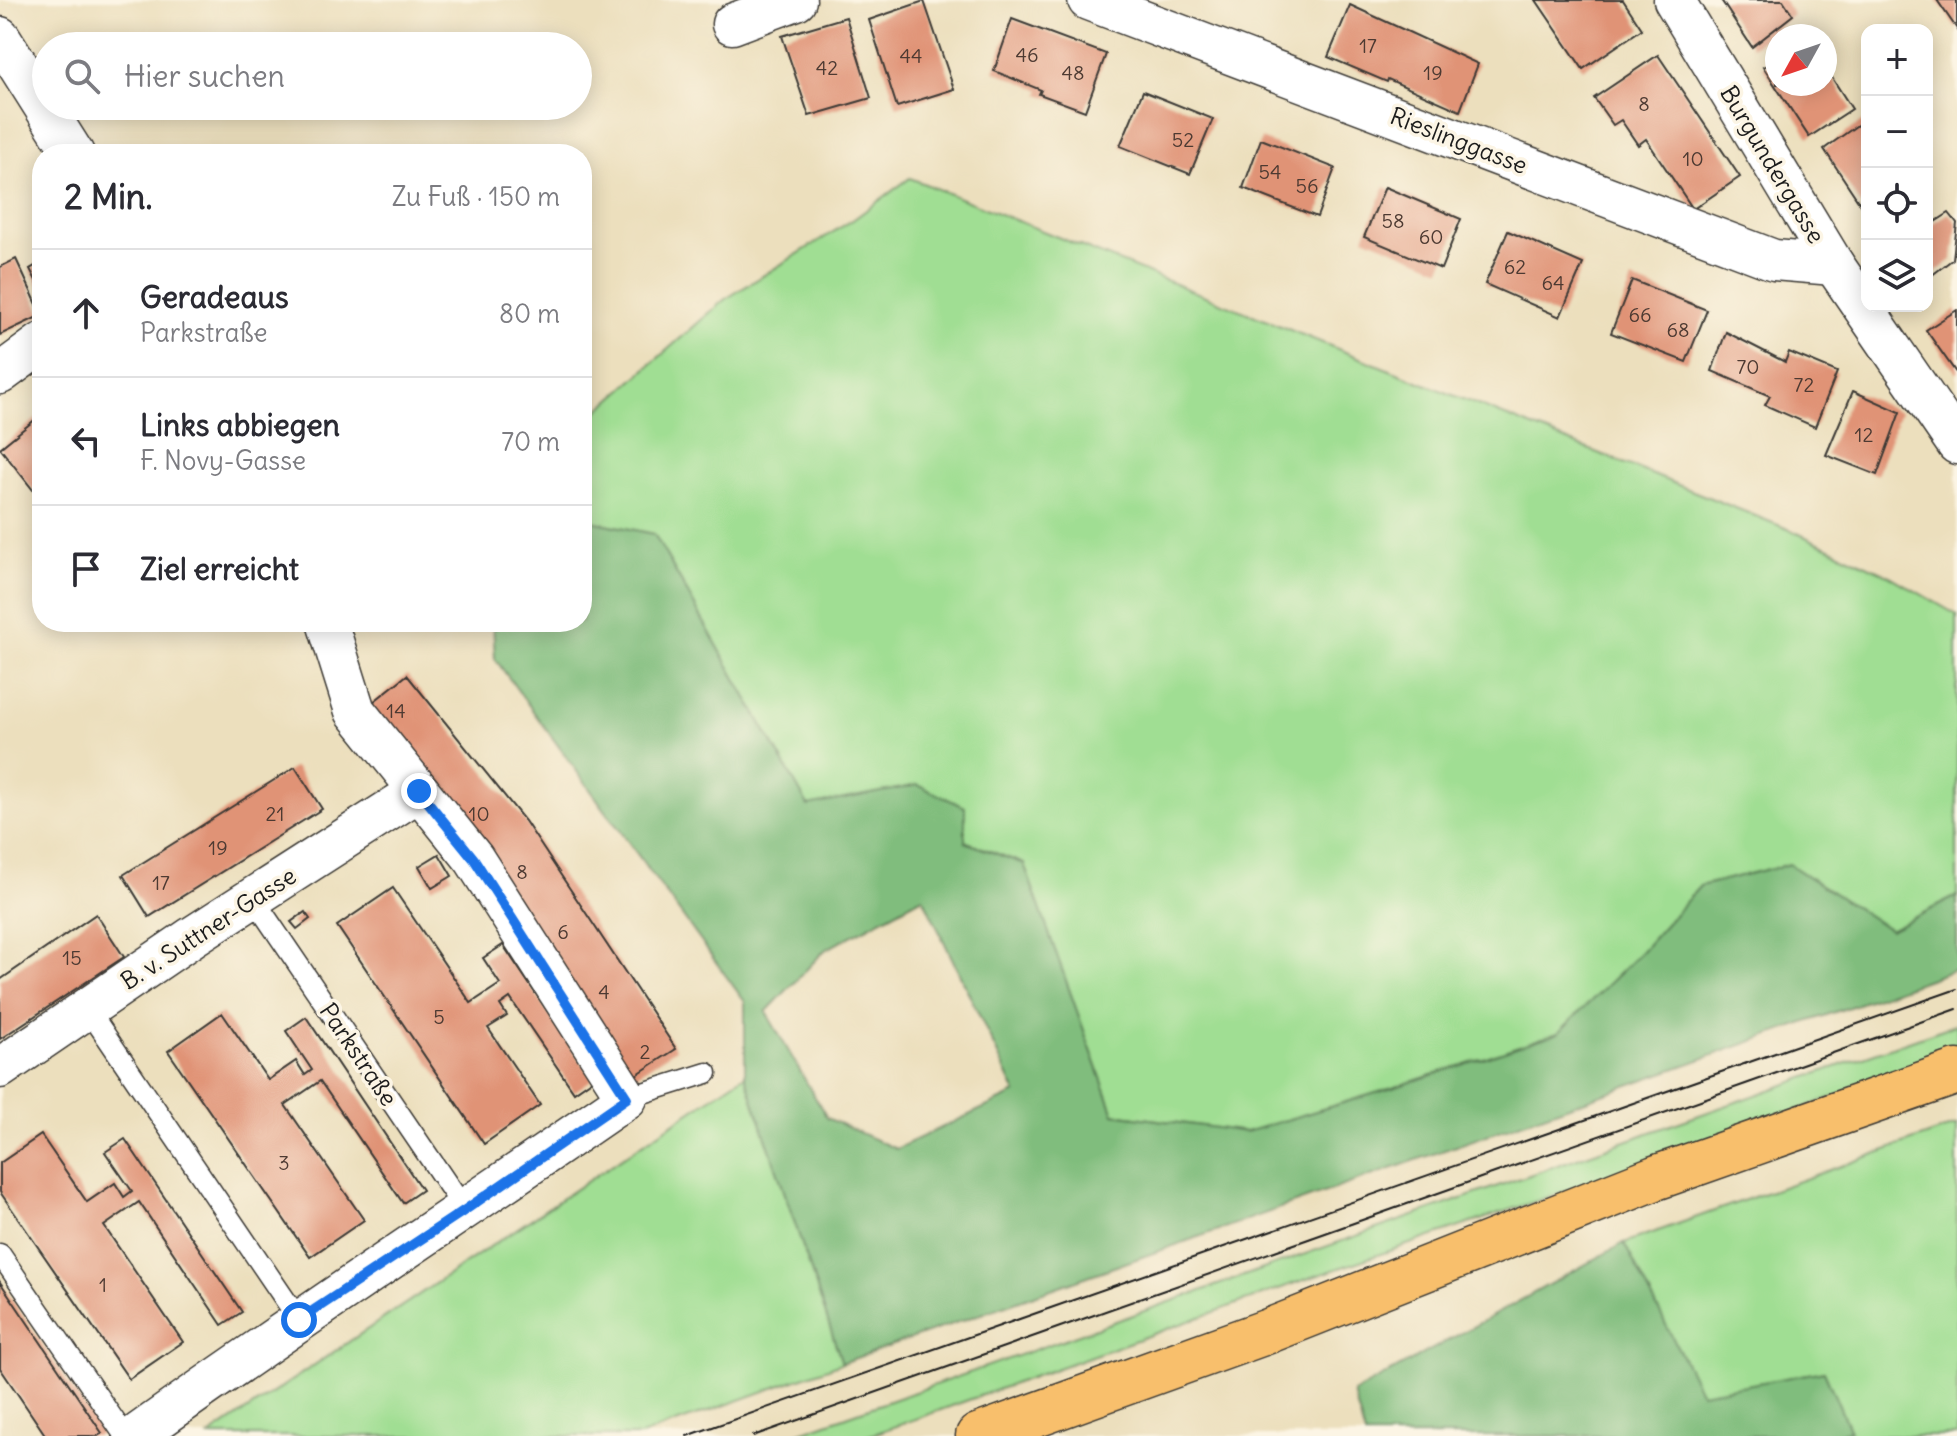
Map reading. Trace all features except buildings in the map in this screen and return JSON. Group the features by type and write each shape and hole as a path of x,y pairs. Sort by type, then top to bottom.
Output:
{"main road":[{"path":"978,1436 1266,1332 1655,1178 1957,1072"}],"street":[{"path":"732,24 796,0"},
{"name":"Rieslinggasse","path":"1088,0 1774,260 1834,265"},
{"name":"Burgundergasse","path":"1674,0 1834,265 1957,444"},
{"path":"0,37 32,88"},
{"path":"52,120 68,144"},
{"path":"0,374 32,350"},
{"path":"135,1436 299,1320 627,1098 474,859 355,711 330,632"},
{"name":"B. v. Suttner-Gasse","path":"0,1068 419,791"}],"lane":[{"name":"Parkstraße","path":"253,898 465,1210"},
{"path":"87,1008 299,1320"},
{"path":"627,1098 707,1073"},
{"path":"0,1254 125,1436"}],"green space":[{"path":"910,178 1793,531 1888,575 1957,615 1957,896 1890,930 1789,864 1700,886 1641,952 1559,1033 1246,1132 1114,1114 1024,864 965,841 918,785 808,806 654,534 592,521 592,416 724,300 854,219"},
{"path":"592,521 654,534 808,806 918,785 965,807 965,842 1024,864 1114,1114 1246,1132 1396,1087 1558,1033 1641,952 1700,886 1789,864 1890,930 1957,896 1957,969 842,1363 745,1075 745,1002 495,659 494,632 592,632","holes":["923,897 1016,1093 896,1149 827,1118 766,1012 825,950"]},
{"path":"1957,1024 1957,1053 1657,1160 1301,1281 868,1436 790,1436"},
{"path":"745,1075 842,1363 640,1436 209,1436"},
{"path":"1957,1125 1957,1436 1827,1436 1849,1431 1824,1371 1701,1394 1624,1243"},
{"path":"1624,1243 1701,1393 1824,1371 1850,1431 1827,1436 1365,1436 1353,1393"}],"tram line":[{"path":"687,1436 1957,989"},
{"path":"753,1436 1957,1009"}],"route":[{"path":"299,1320 627,1098 474,859 419,791"}]}
